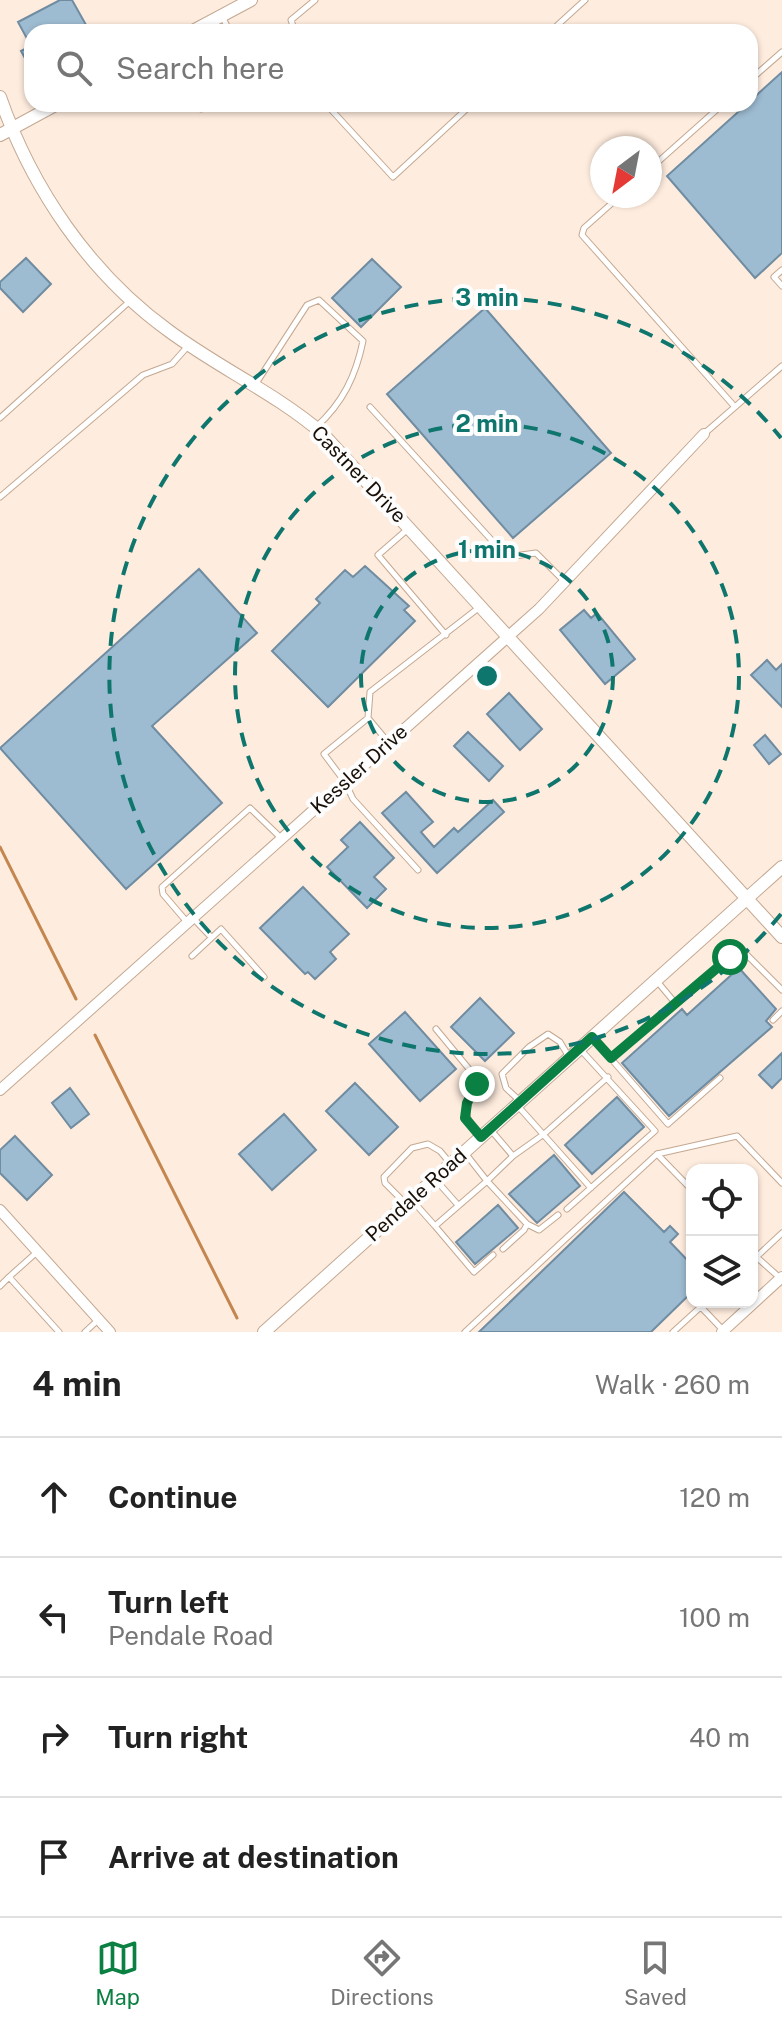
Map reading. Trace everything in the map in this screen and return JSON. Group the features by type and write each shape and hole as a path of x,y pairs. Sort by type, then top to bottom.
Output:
{"street":[{"path":"206,24 251,0"},
{"name":"Castner Drive","path":"0,97 6,132 48,199 88,254 130,301 190,345 316,427 782,937"},
{"path":"6,132 42,112"},
{"name":"Kessler Drive","path":"0,1090 509,636 704,434"},
{"name":"Pendale Road","path":"264,1332 782,867"},
{"path":"0,1210 110,1332"},
{"path":"723,1331 781,1278"}],"lane":[{"path":"292,24 291,20 315,0"},
{"path":"559,24 585,0"},
{"path":"222,16 226,24"},
{"path":"758,73 782,52"},
{"path":"333,112 393,177 463,112"},
{"path":"662,158 714,112"},
{"path":"606,208 584,228 582,235 735,407"},
{"path":"782,270 774,277 782,286"},
{"path":"255,385 307,305 319,300 363,341 353,378 332,412 316,427"},
{"path":"0,418 130,301"},
{"path":"0,497 143,375 172,364 190,345"},
{"path":"704,434 782,366"},
{"path":"370,407 507,557 536,553 565,581"},
{"path":"410,527 378,555 446,635"},
{"path":"388,743 368,718 370,692 482,606"},
{"path":"368,718 324,754 345,782 353,799 418,870"},
{"path":"211,937 163,894 162,887 250,808 256,810 282,838"},
{"path":"192,956 221,929 264,977"},
{"path":"611,1058 730,957 746,954 782,990"},
{"path":"656,980 676,1004"},
{"path":"773,1020 782,1011"},
{"path":"436,1029 479,1081 467,1103 465,1118 513,1156"},
{"path":"569,1058 560,1042 548,1034 529,1047 502,1074 506,1088 591,1188"},
{"path":"592,1037 668,1124 720,1078"},
{"path":"567,1209 655,1131 579,1048"},
{"path":"435,1226 608,1077"},
{"path":"465,1332 657,1154 737,1136 782,1183"},
{"path":"451,1164 440,1151 428,1144 412,1148 384,1177 385,1183 435,1226 474,1272 493,1255"},
{"path":"464,1152 527,1224 539,1230 558,1215"},
{"path":"657,1154 686,1184"},
{"path":"434,1179 458,1205"},
{"path":"503,1249 527,1224"},
{"path":"758,1253 782,1233"},
{"path":"0,1286 37,1251"},
{"path":"758,1260 781,1278"},
{"path":"9,1277 59,1332"},
{"path":"673,1332 700,1308"},
{"path":"707,1308 723,1331"},
{"path":"85,1332 99,1319"}],"building":[{"path":"60,0 72,0 86,24 24,24 24,33 18,22"},
{"path":"782,72 782,253 755,278 667,176 738,112 758,112 758,94"},
{"path":"26,258 51,284 23,312 0,288 0,282"},
{"path":"372,259 401,287 361,327 332,298"},
{"path":"485,308 611,453 513,538 387,394"},
{"path":"365,566 409,606 404,610 415,621 328,707 272,651 320,603 316,599 345,570 353,577"},
{"path":"199,569 257,633 152,726 222,803 126,889 0,748"},
{"path":"584,610 591,618 597,613 635,659 605,684 560,630"},
{"path":"767,660 776,670 782,664 782,707 751,675"},
{"path":"509,693 542,729 520,750 487,714"},
{"path":"468,732 503,766 489,781 454,746"},
{"path":"765,735 781,754 769,764 754,745"},
{"path":"406,792 433,822 421,832 434,847 454,828 458,832 493,800 504,812 437,873 382,813"},
{"path":"360,822 394,858 374,877 386,889 367,908 327,867 348,847 341,840"},
{"path":"303,887 349,934 330,952 336,959 315,979 308,972 305,974 260,928"},
{"path":"739,968 776,1009 766,1021 772,1027 669,1116 622,1063 682,1009 687,1015"},
{"path":"480,998 514,1033 485,1061 451,1027"},
{"path":"405,1012 456,1069 420,1101 369,1044"},
{"path":"782,1053 782,1078 772,1088 759,1075"},
{"path":"355,1083 398,1127 369,1155 326,1111"},
{"path":"70,1088 89,1114 71,1128 52,1103"},
{"path":"617,1097 644,1127 592,1174 565,1145"},
{"path":"284,1114 316,1150 272,1190 239,1154"},
{"path":"15,1136 52,1175 27,1200 0,1173 0,1150"},
{"path":"554,1155 580,1186 537,1223 509,1194"},
{"path":"624,1192 664,1232 670,1226 678,1234 670,1242 686,1259 686,1298 651,1332 479,1332"},
{"path":"498,1205 518,1228 475,1264 456,1242"}],"waterway":[{"path":"0,847 76,999"},
{"path":"95,1035 237,1318"}],"route":[{"path":"477,1084 467,1103 465,1118 481,1137 592,1037 611,1058 730,957"}]}
